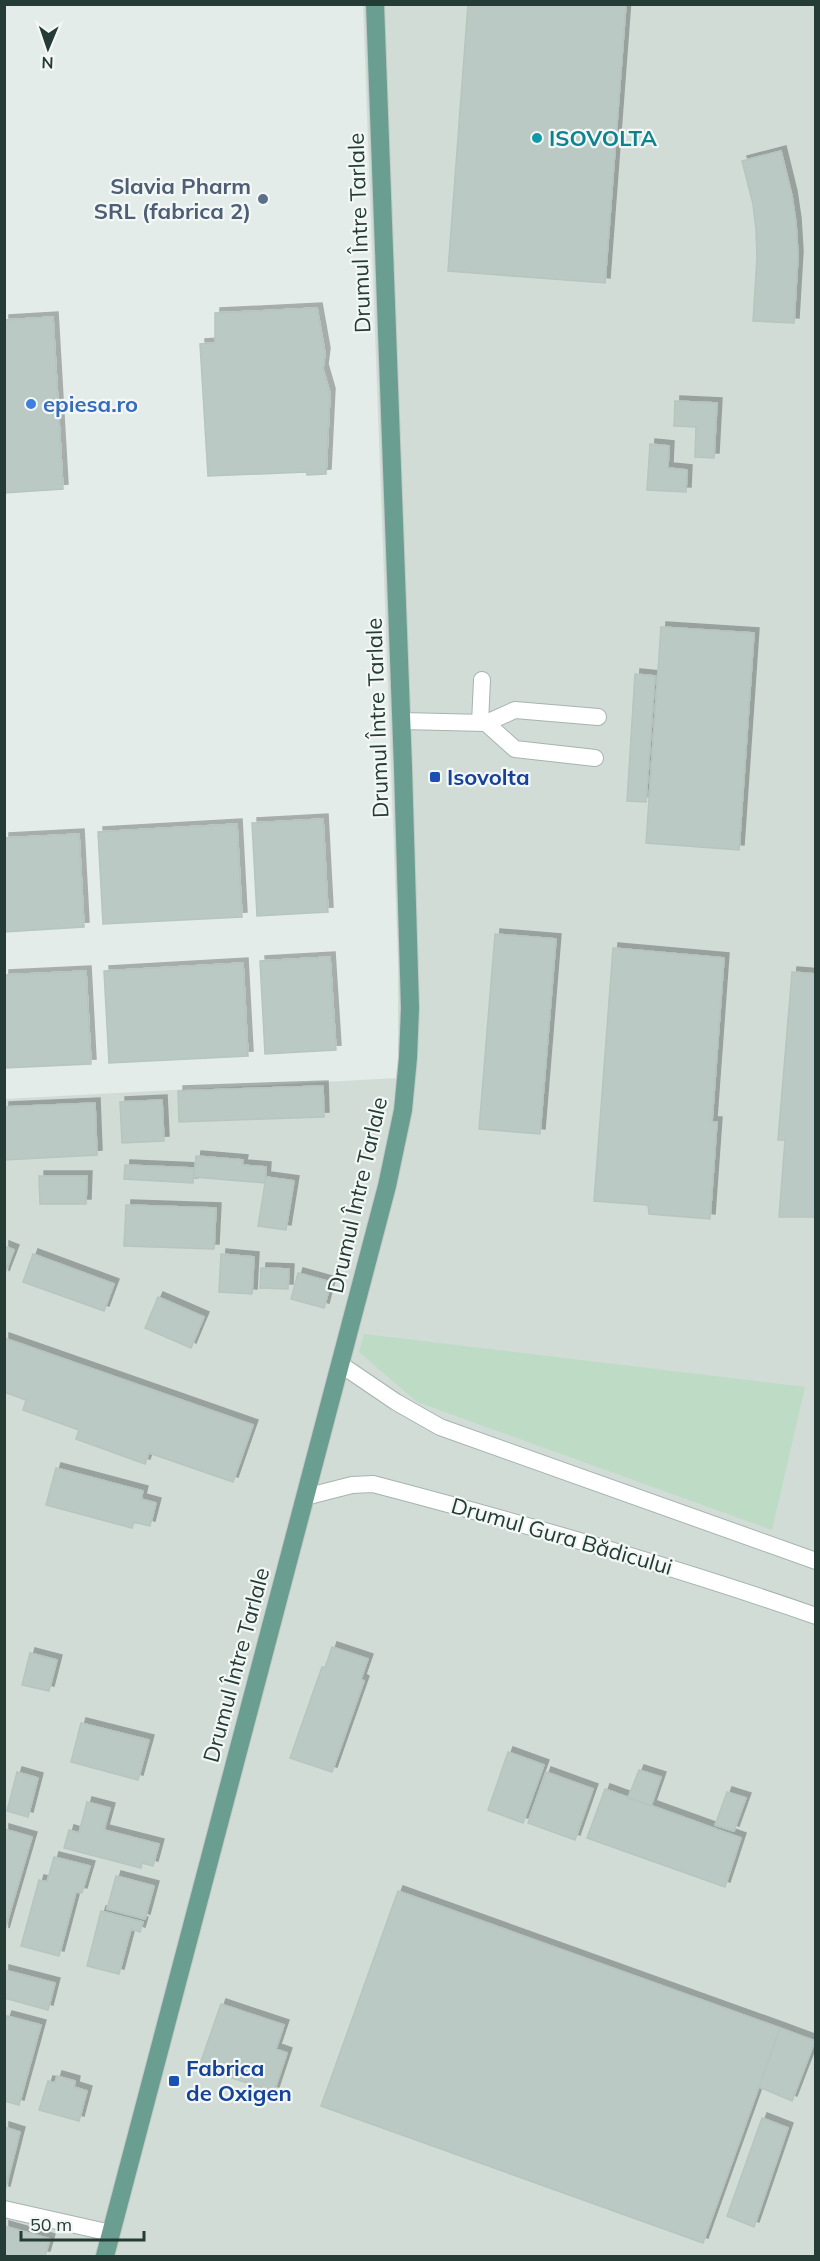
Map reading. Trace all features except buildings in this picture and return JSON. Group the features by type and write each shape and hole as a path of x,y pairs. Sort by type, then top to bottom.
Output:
{"main road":[{"name":"Drumul Între Tarlale","path":"105,2256 397,1146 406,1079 410,1008 402,721 375,4"}],"street":[{"path":"482,680 483,723 515,749 595,758"},
{"path":"402,721 483,723 515,710 598,717"},
{"path":"340,1364 396,1402 440,1427 816,1561"},
{"name":"Drumul Gura Bădicului","path":"305,1497 352,1485 373,1484 533,1526 710,1579 816,1616"},
{"path":"4,2209 111,2233"}],"shaded area":[{"path":"363,5 815,5 815,2256 5,2256 5,1099 398,1078 398,961"}],"green space":[{"path":"364,1334 805,1387 772,1530 417,1402 359,1352"}],"place":[{"name":"ISOVOLTA","path":"537,138"},
{"name":"Slavia Pharm SRL (fabrica 2)","path":"263,199"},
{"name":"epiesa.ro","path":"31,404"},
{"name":"Isovolta","path":"435,777"},
{"name":"Fabrica de Oxigen","path":"174,2081"}]}
